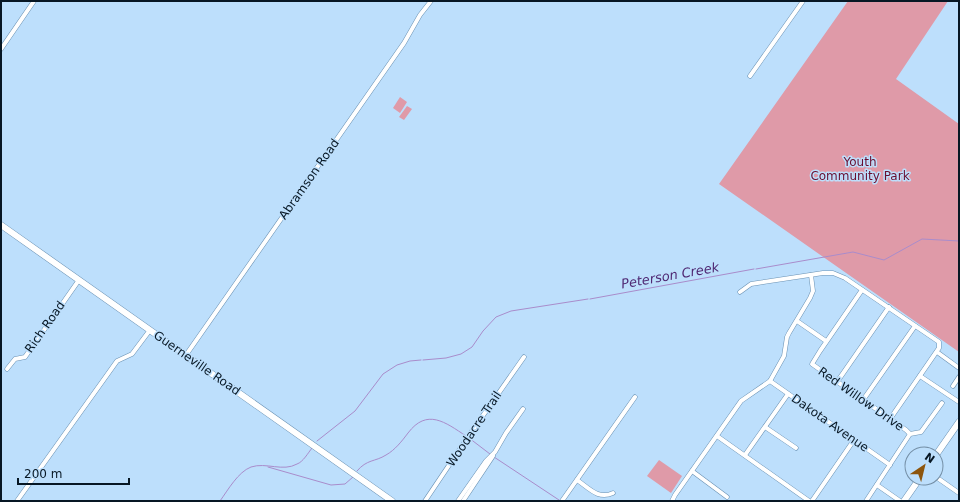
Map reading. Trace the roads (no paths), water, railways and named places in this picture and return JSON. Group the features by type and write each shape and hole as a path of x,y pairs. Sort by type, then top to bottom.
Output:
{"main road":[{"name":"Guerneville Road","path":"1,225 392,501"},
{"path":"942,446 959,422"},
{"path":"904,501 914,486"}],"street":[{"path":"1,49 34,1"},
{"name":"Abramson Road","path":"186,355 404,43 420,15 431,1"},
{"path":"750,76 803,1"},
{"path":"740,292 751,284 833,273 845,278 939,342 940,345 937,352 890,419"},
{"path":"672,501 741,401 770,381 784,356 787,337 812,294 813,290 811,275"},
{"name":"Rich Road","path":"7,369 15,359 25,357 79,280"},
{"path":"797,321 826,341 862,290"},
{"path":"837,382 889,307"},
{"path":"863,400 915,326"},
{"path":"17,501 117,362 132,354 150,330"},
{"name":"Red Willow Drive","path":"826,341 812,363 813,365 910,434"},
{"path":"937,352 959,368"},
{"name":"Woodacre Trail","path":"425,501 524,357"},
{"path":"920,376 959,402"},
{"path":"953,386 959,377"},
{"name":"Dakota Avenue","path":"770,381 890,465"},
{"path":"745,456 788,394"},
{"path":"562,501 635,397"},
{"path":"866,501 910,434 918,433 923,429 942,403"},
{"path":"463,501 490,463 506,433 523,409"},
{"path":"765,427 796,448"},
{"path":"717,436 809,501"},
{"path":"812,501 854,440"},
{"path":"458,501 486,461 495,452"},
{"path":"692,471 727,496"},
{"path":"577,480 600,495 604,496 613,493"},
{"path":"944,483 959,493"},
{"path":"877,485 900,501"}],"waterway":[{"name":"Peterson Creek","path":"756,269 853,252 884,260 922,239 959,241"},
{"name":"Peterson Creek","path":"590,299 754,269"},
{"name":"Peterson Creek","path":"423,360 446,358 461,354 472,347 483,331 496,317 511,311 588,299"},
{"name":"Peterson Creek","path":"317,441 355,411 383,374 397,365 410,361 421,360"},
{"path":"357,471 364,464 382,457 392,451 415,425 422,421 429,419 443,422 466,436"},
{"path":"469,438 490,454"},
{"name":"Peterson Creek","path":"220,501 246,469 257,466 292,466 299,463 312,448"},
{"path":"494,457 559,500"},
{"path":"268,467 331,485 345,484 353,477"}],"park label":[{"name":"Youth Community Park","path":"860,169"}]}
